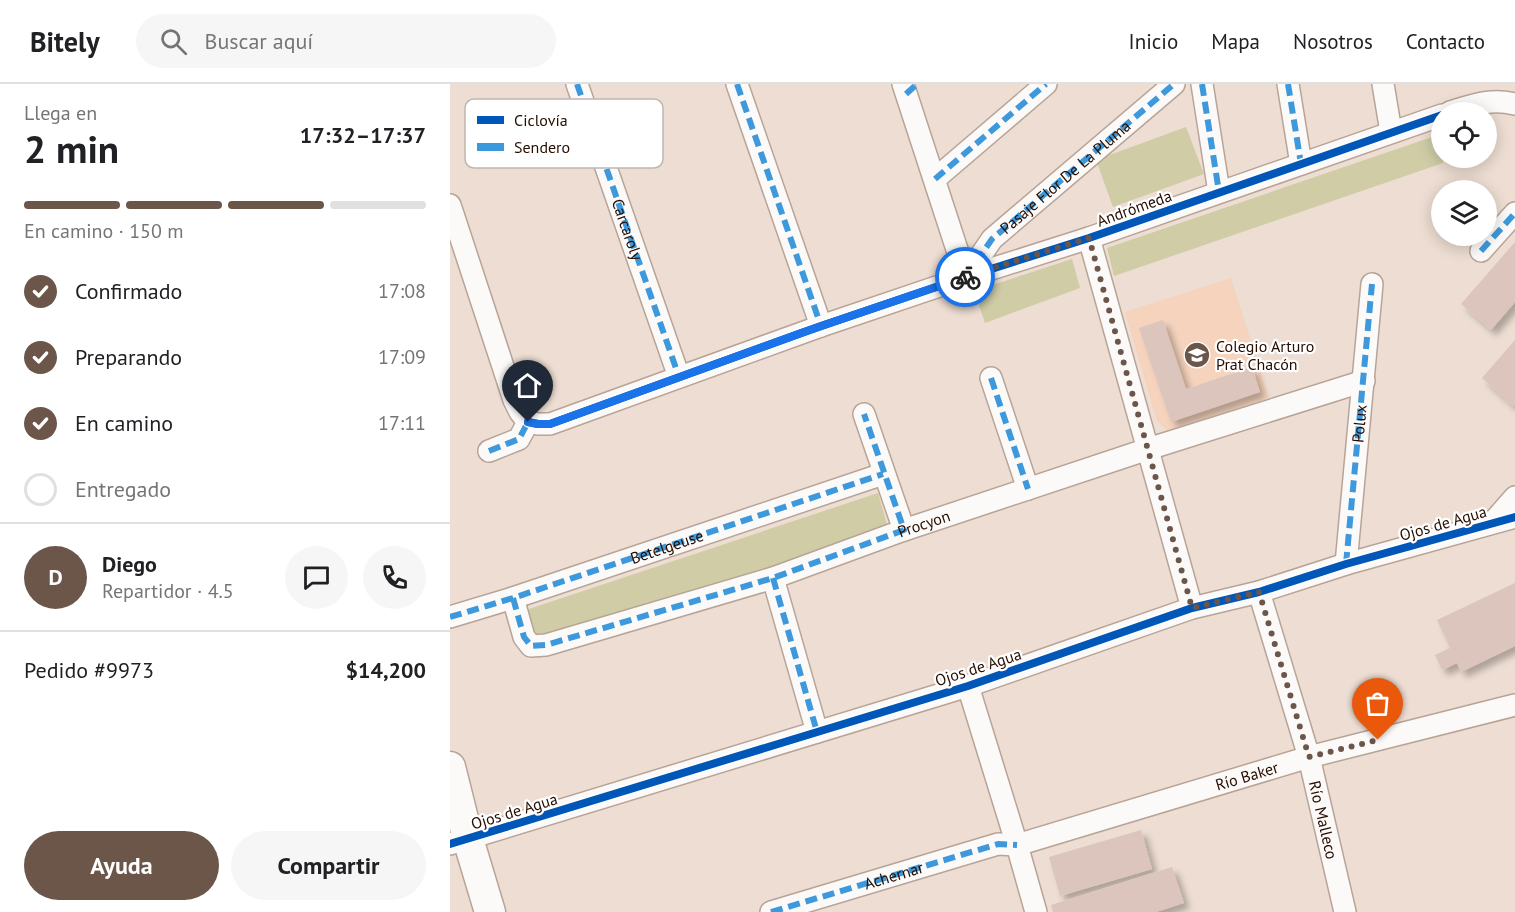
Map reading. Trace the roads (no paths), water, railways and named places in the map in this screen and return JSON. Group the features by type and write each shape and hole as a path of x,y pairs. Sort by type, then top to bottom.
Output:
{"main road":[{"path":"450,767 459,842 490,912"}],"street":[{"name":"Carcaroly","path":"577,84 582,99"},
{"path":"737,84 821,326"},
{"path":"934,179 1046,84"},
{"name":"Pasaje Flor De La Pluma","path":"966,277 992,239 1174,84"},
{"path":"1202,84 1219,192"},
{"path":"1288,84 1301,164"},
{"path":"1383,84 1391,132"},
{"path":"908,87 934,179 966,277"},
{"path":"1482,102 1500,100 1515,104"},
{"name":"Andrómeda","path":"528,422 550,424 821,326 1089,238 1431,119"},
{"name":"Carcaroly","path":"606,168 679,377"},
{"path":"450,205 514,400 528,422 519,440 489,451"},
{"path":"1481,251 1515,213"},
{"path":"1089,238 1192,608"},
{"name":"Polux","path":"1346,564 1372,284"},
{"path":"991,378 1028,489"},
{"name":"Procyon","path":"513,598 524,637 531,646 546,645 773,578 904,530 1148,449 1364,381"},
{"path":"864,414 904,530"},
{"name":"Betelgeuse","path":"450,617 883,474"},
{"path":"1493,522 1515,497"},
{"name":"Ojos de Agua","path":"459,842 968,686 1192,608 1259,592 1346,564 1515,516"},
{"path":"773,578 817,732"},
{"name":"Río Malleco","path":"1259,592 1309,757 1345,912"},
{"path":"968,686 1036,912"},
{"name":"Río Baker","path":"1017,845 1309,757 1515,705"},
{"name":"Achernar","path":"771,912 998,844 1017,845"}],"place":[{"name":"Colegio Arturo Prat Chacón","path":"1197,355"}]}
